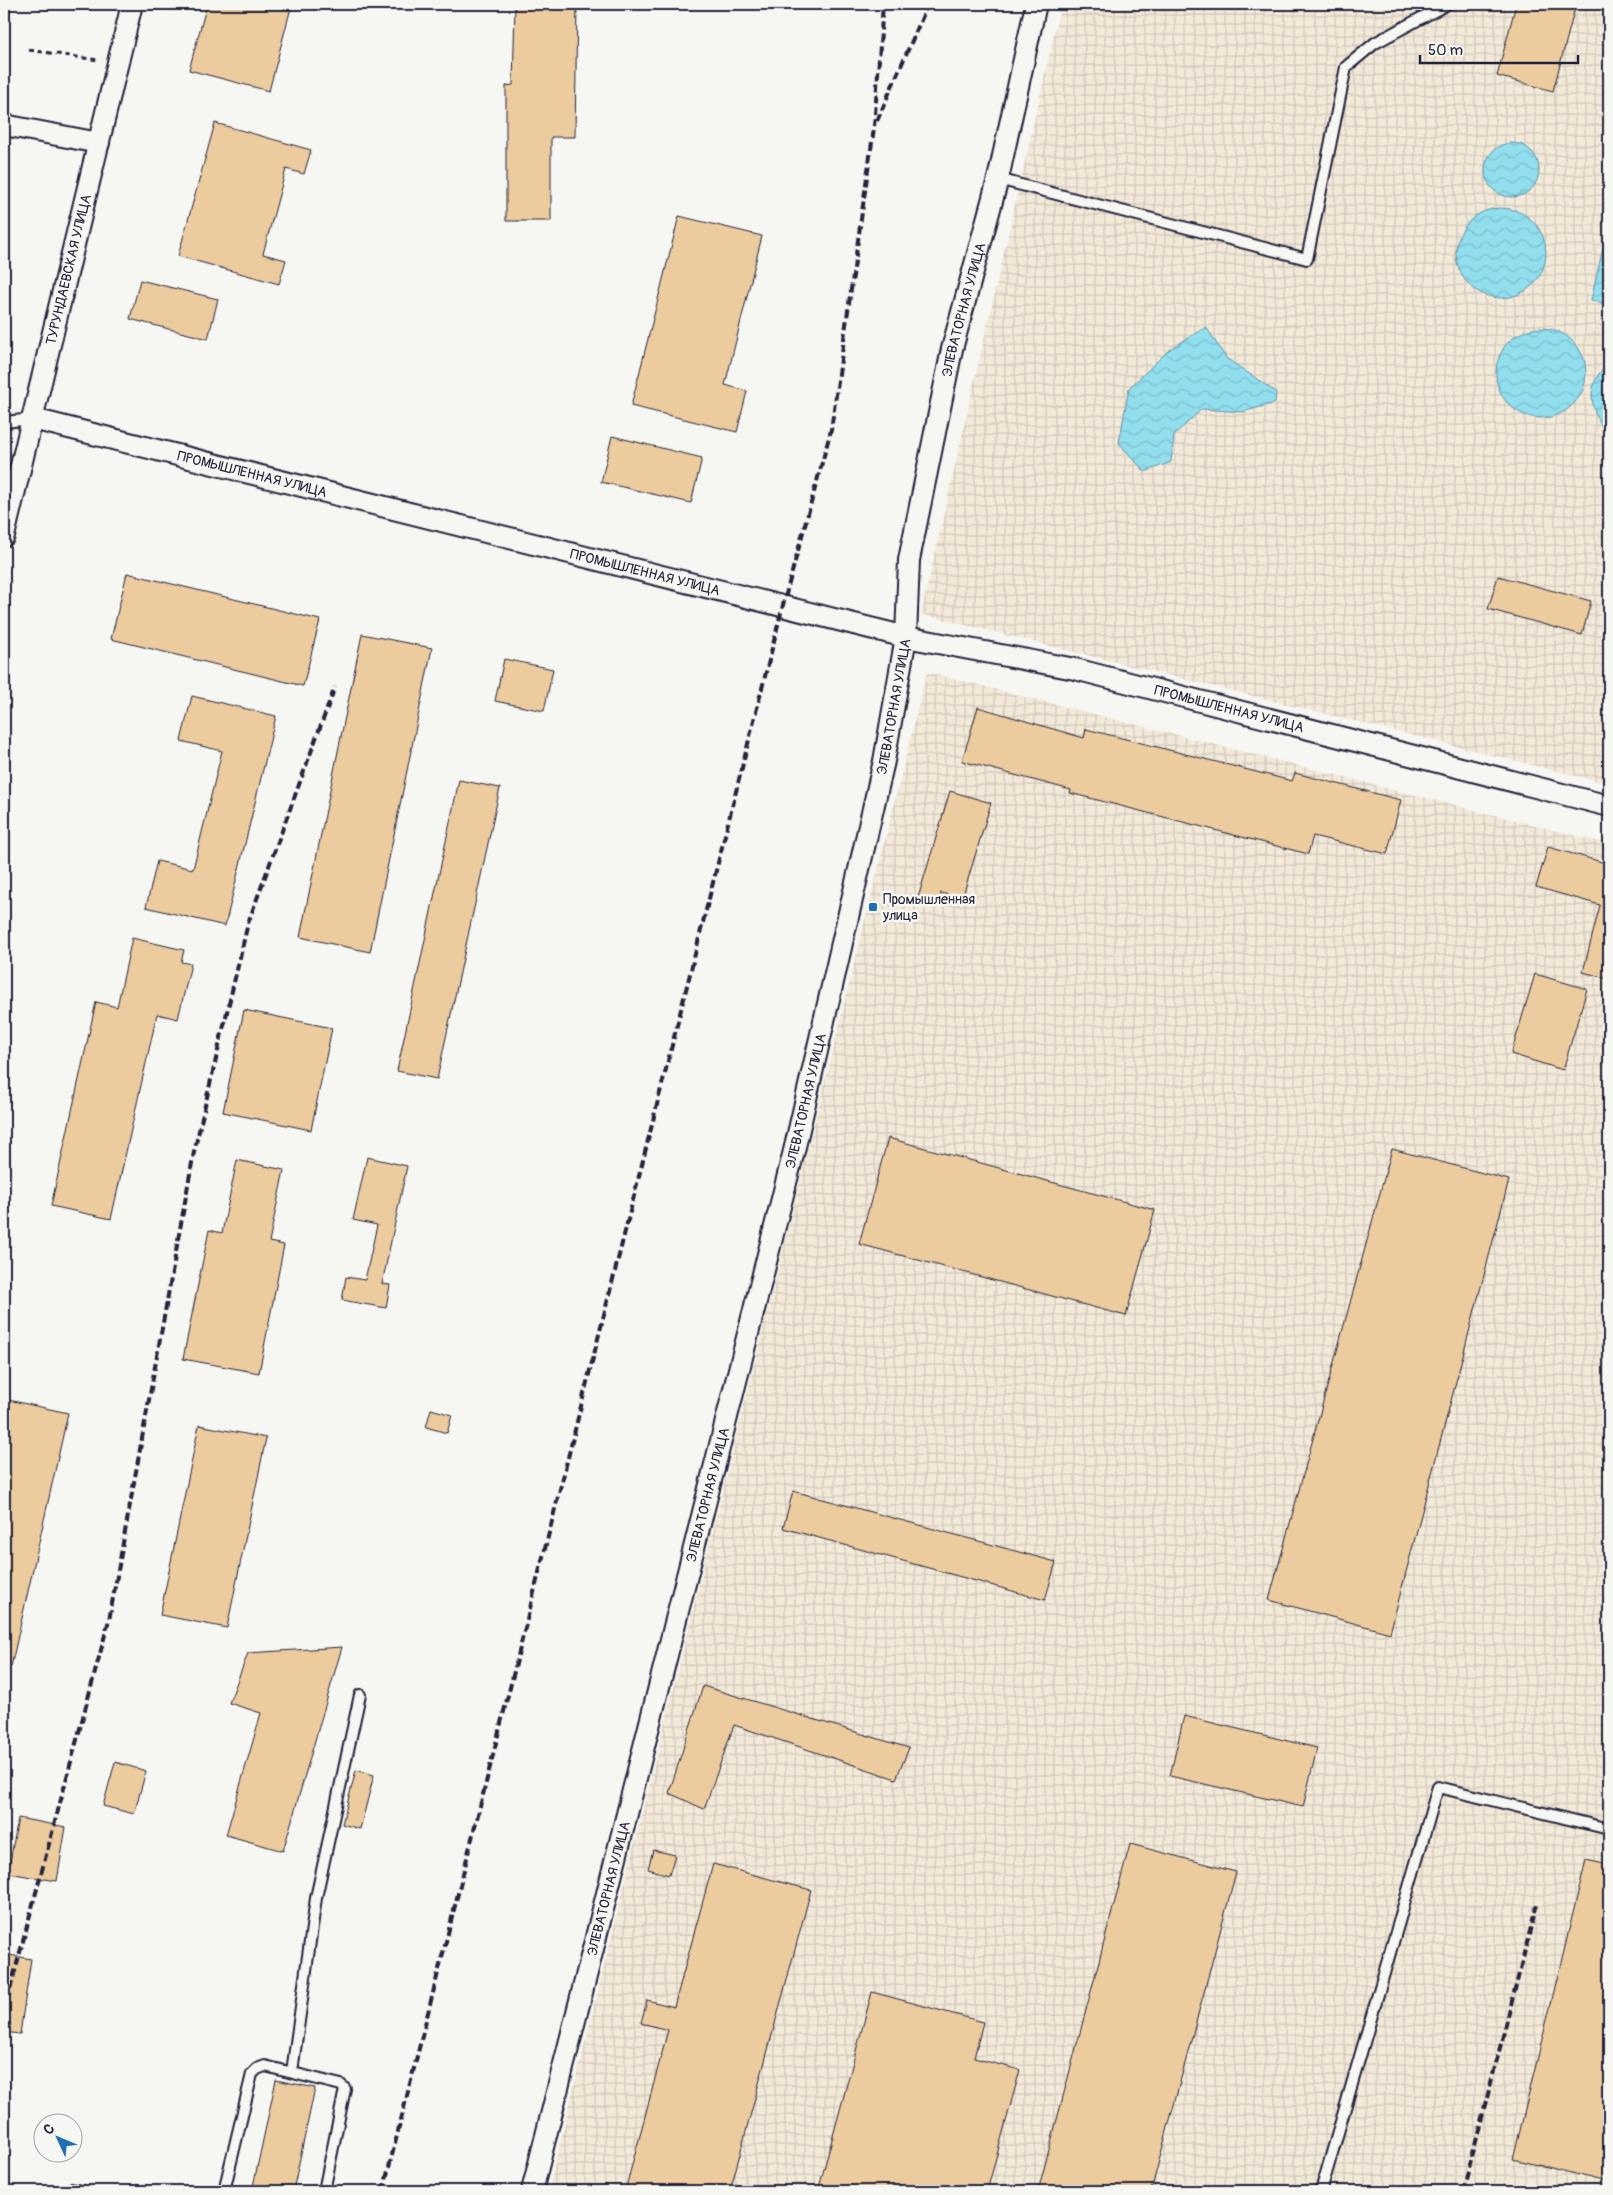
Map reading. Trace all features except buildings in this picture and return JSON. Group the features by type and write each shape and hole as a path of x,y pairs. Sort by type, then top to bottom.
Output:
{"street":[{"name":"ТУРУНДАЕВСКАЯ УЛИЦА","path":"4,536 34,419 132,4"},
{"name":"ЭЛЕВАТОРНАЯ УЛИЦА","path":"532,2191 794,1151 884,761 906,637 909,560 950,358 998,179 1036,4"},
{"path":"4,125 99,143"},
{"name":"ПРОМЫШЛЕННАЯ УЛИЦА","path":"34,419 906,637 1075,669 1609,806"}],"lane":[{"path":"998,179 1307,259 1346,67 1374,42 1447,4"},
{"path":"4,422 34,419"},
{"path":"292,2072 316,1898 360,1695"},
{"path":"1321,2191 1438,1787 1609,1829"},
{"path":"224,2191 252,2074 257,2069 265,2066 340,2085 345,2089 324,2191"}],"path":[{"path":"30,50 118,62"}],"shaded area":[{"path":"1061,4 1609,4 1609,784 921,614"},
{"path":"927,672 1609,844 1609,2191 548,2191"}],"water":[{"path":"1507,143 1517,143 1527,147 1535,155 1539,170 1535,185 1527,193 1517,197 1507,197 1497,193 1489,185 1485,175 1485,165 1489,155 1497,147"},
{"path":"1492,208 1510,208 1526,215 1539,228 1546,244 1546,262 1539,278 1526,291 1510,298 1492,298 1476,291 1463,278 1456,262 1456,244 1463,228 1476,215"},
{"path":"1609,222 1609,305 1591,300"},
{"path":"1206,327 1226,358 1276,392 1275,403 1242,412 1202,409 1174,435 1171,462 1145,472 1119,443 1129,388 1170,349"},
{"path":"1541,328 1558,331 1573,341 1583,356 1586,373 1583,390 1573,405 1558,415 1541,418 1524,415 1509,405 1499,390 1496,373 1499,356 1509,341 1524,331"},
{"path":"1609,363 1609,434 1597,417 1593,408 1592,398 1596,380"}],"railway":[{"path":"383,2191 783,605 831,430 874,128 883,4"},
{"path":"877,121 928,4"},
{"path":"4,2012 109,1620 194,1152 248,923 335,687"},
{"path":"1463,2191 1537,1904"}],"place":[{"name":"Промышленная улица","path":"873,907"}]}
